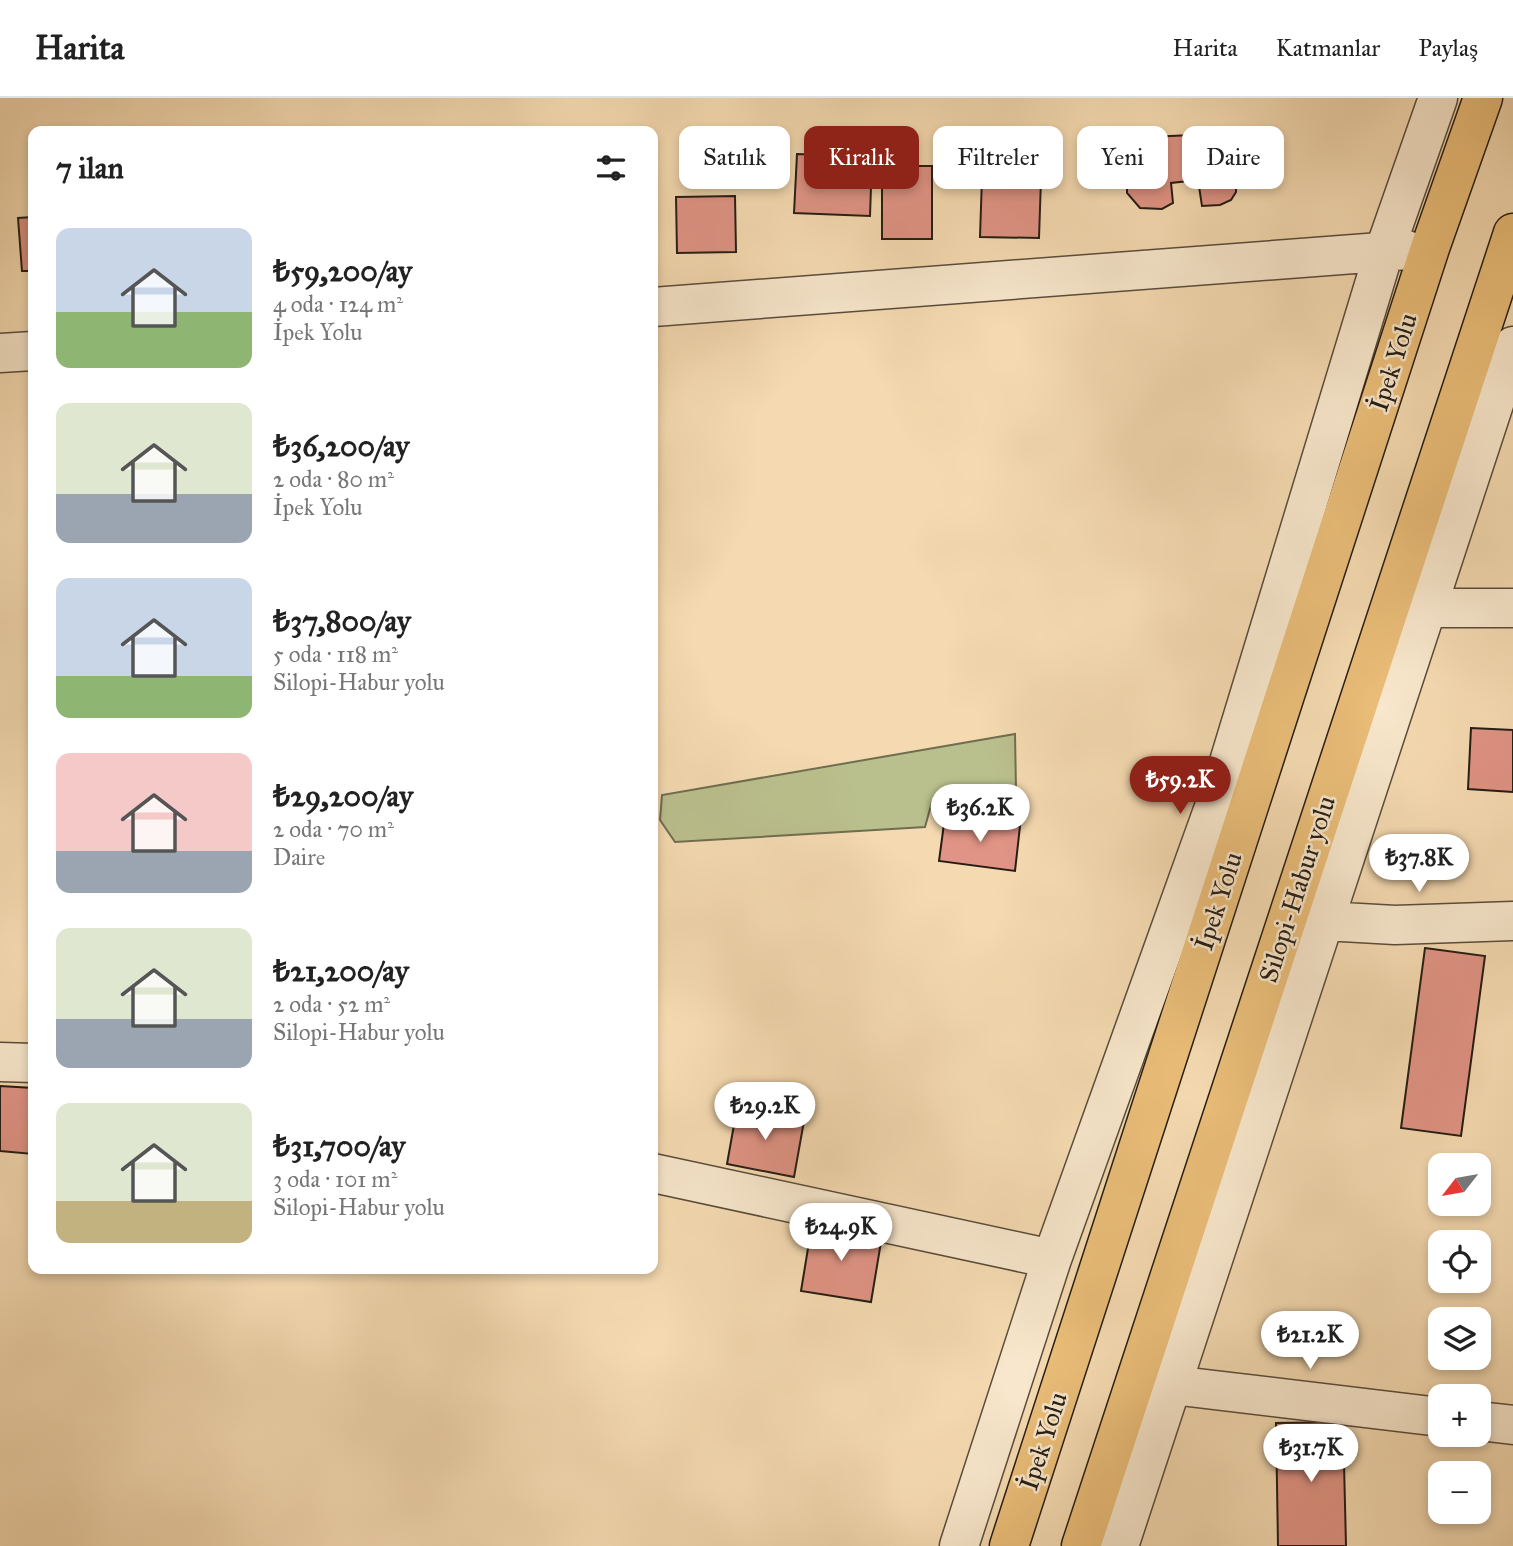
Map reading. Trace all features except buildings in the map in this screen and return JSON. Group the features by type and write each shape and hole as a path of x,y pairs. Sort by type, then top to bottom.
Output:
{"highway":[{"name":"İpek Yolu","path":"1009,1546 1430,248 1483,98"},
{"name":"Silopi-Habur yolu","path":"1081,1546 1513,233"}],"street":[{"path":"959,1546 1052,1259 1222,785 1384,252 1438,98"},
{"path":"658,307 1430,248"},
{"path":"1119,1546 1513,346"},
{"path":"0,353 28,351"},
{"path":"1427,608 1513,608"},
{"path":"1324,921 1395,925 1513,921"},
{"path":"0,1062 28,1063"},
{"path":"658,1174 1052,1259"},
{"path":"1172,1385 1428,1416"},
{"path":"1491,1422 1513,1425"}],"green space":[{"path":"1015,734 1016,790 932,802 925,827 675,842 660,820 662,795"}]}
